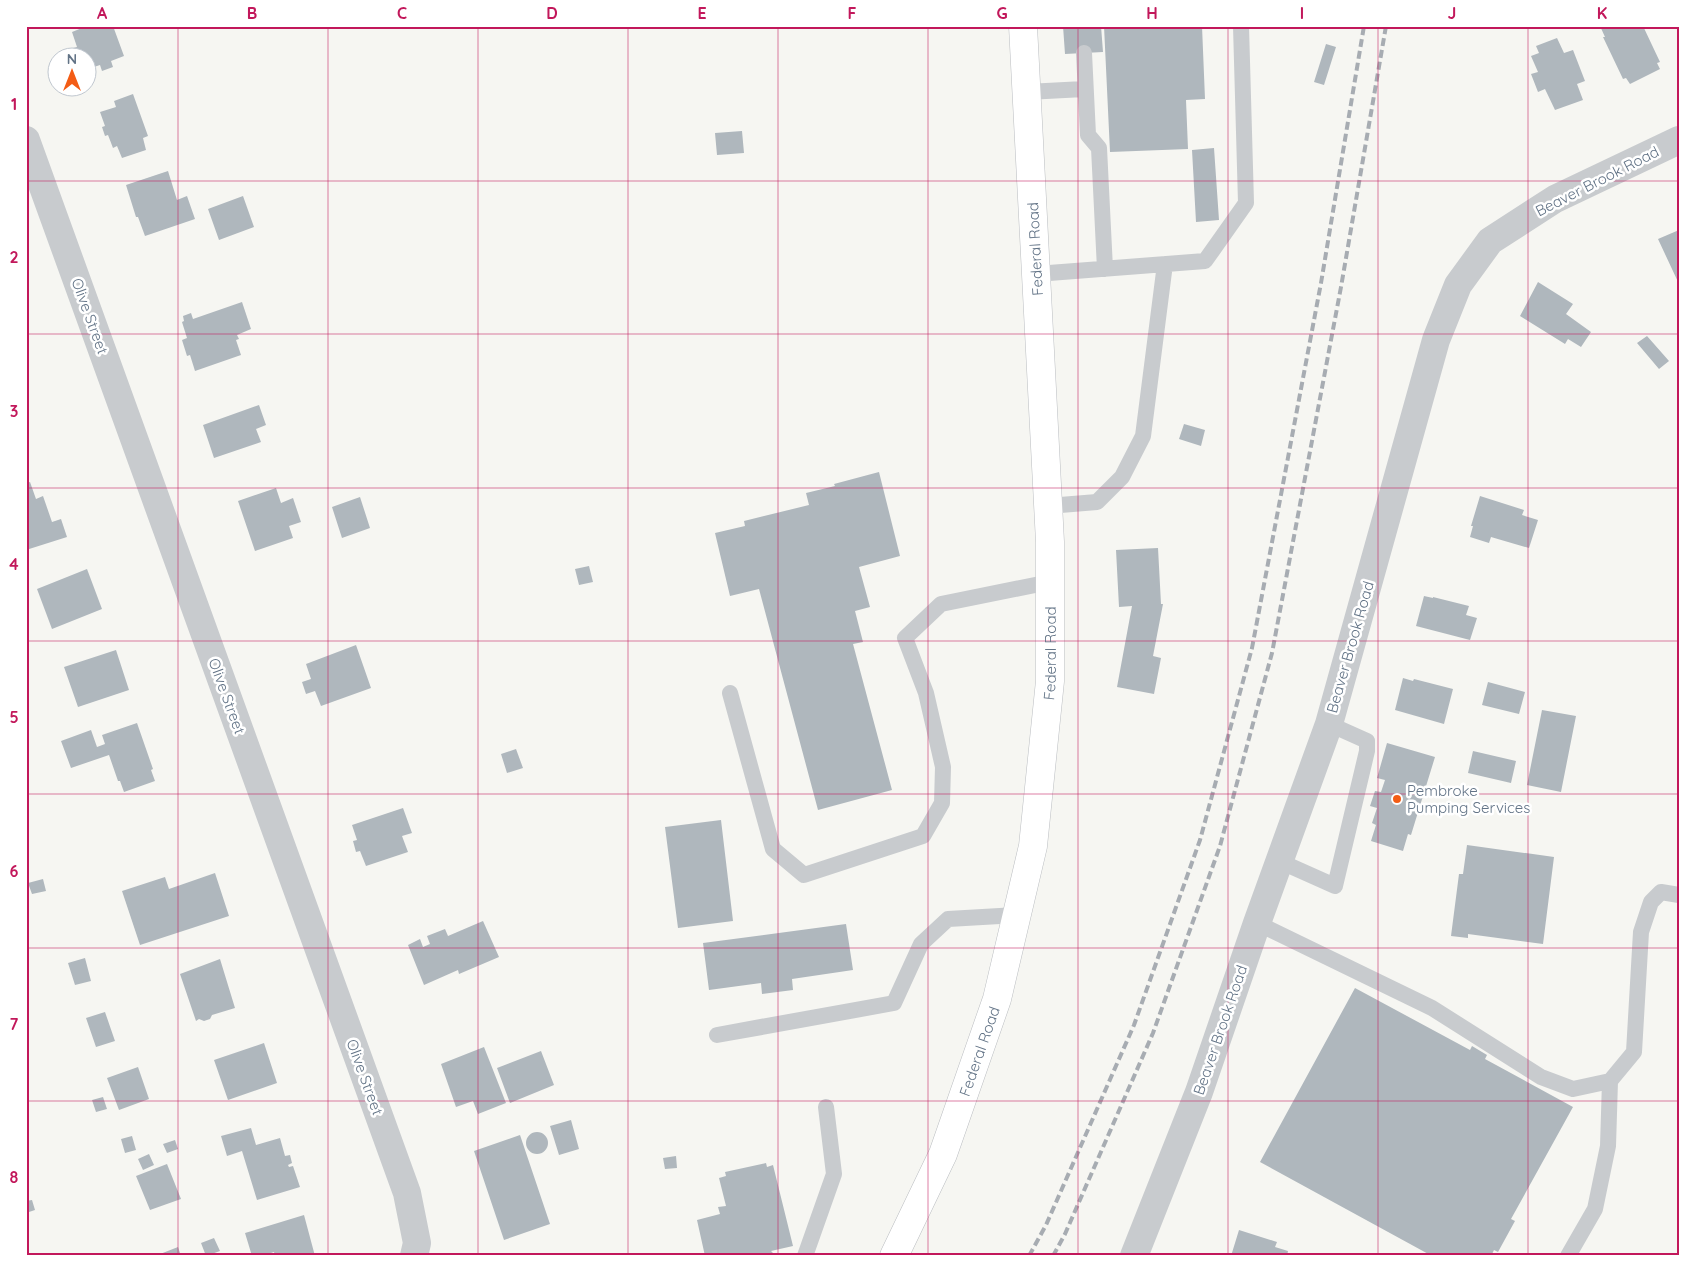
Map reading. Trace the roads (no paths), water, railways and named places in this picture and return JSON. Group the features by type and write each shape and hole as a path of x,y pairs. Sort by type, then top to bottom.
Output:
{"main road":[{"name":"Federal Road","path":"894,1256 943,1154 997,999 1033,846 1050,681 1050,582 1048,506 1023,26"}],"street":[{"name":"Olive Street","path":"26,140 407,1193 417,1243 414,1256"},
{"name":"Beaver Brook Road","path":"1134,1256 1199,1092 1257,923 1329,724 1436,340 1458,285 1490,241 1555,199 1679,140"}],"lane":[{"path":"1036,274 1205,261 1246,203 1241,26"},
{"path":"1084,53 1084,89 1088,135 1099,148 1105,269"},
{"path":"1027,92 1084,89"},
{"path":"1048,506 1097,502 1122,477 1142,436 1165,264"},
{"path":"730,693 773,849 804,875 923,836 942,803 943,767 926,693 905,638 941,604 1050,582"},
{"path":"1280,861 1335,886 1366,751 1366,741 1329,724"},
{"path":"1568,1256 1595,1209 1608,1146 1610,1081 1634,1052 1640,932 1651,902 1661,892 1679,895"},
{"path":"717,1034 894,1003 921,944 948,919 1017,915"},
{"path":"1257,923 1432,1008 1541,1077 1573,1088 1610,1081"},
{"path":"805,1256 834,1174 826,1106"}],"railway":[{"path":"1029,1256 1046,1225 1134,1025 1200,840 1252,648 1321,283 1364,26"},
{"path":"1053,1256 1065,1234 1153,1033 1220,846 1272,653 1341,287 1386,26"}],"place":[{"name":"Pembroke Pumping Services","path":"1397,799"}]}
